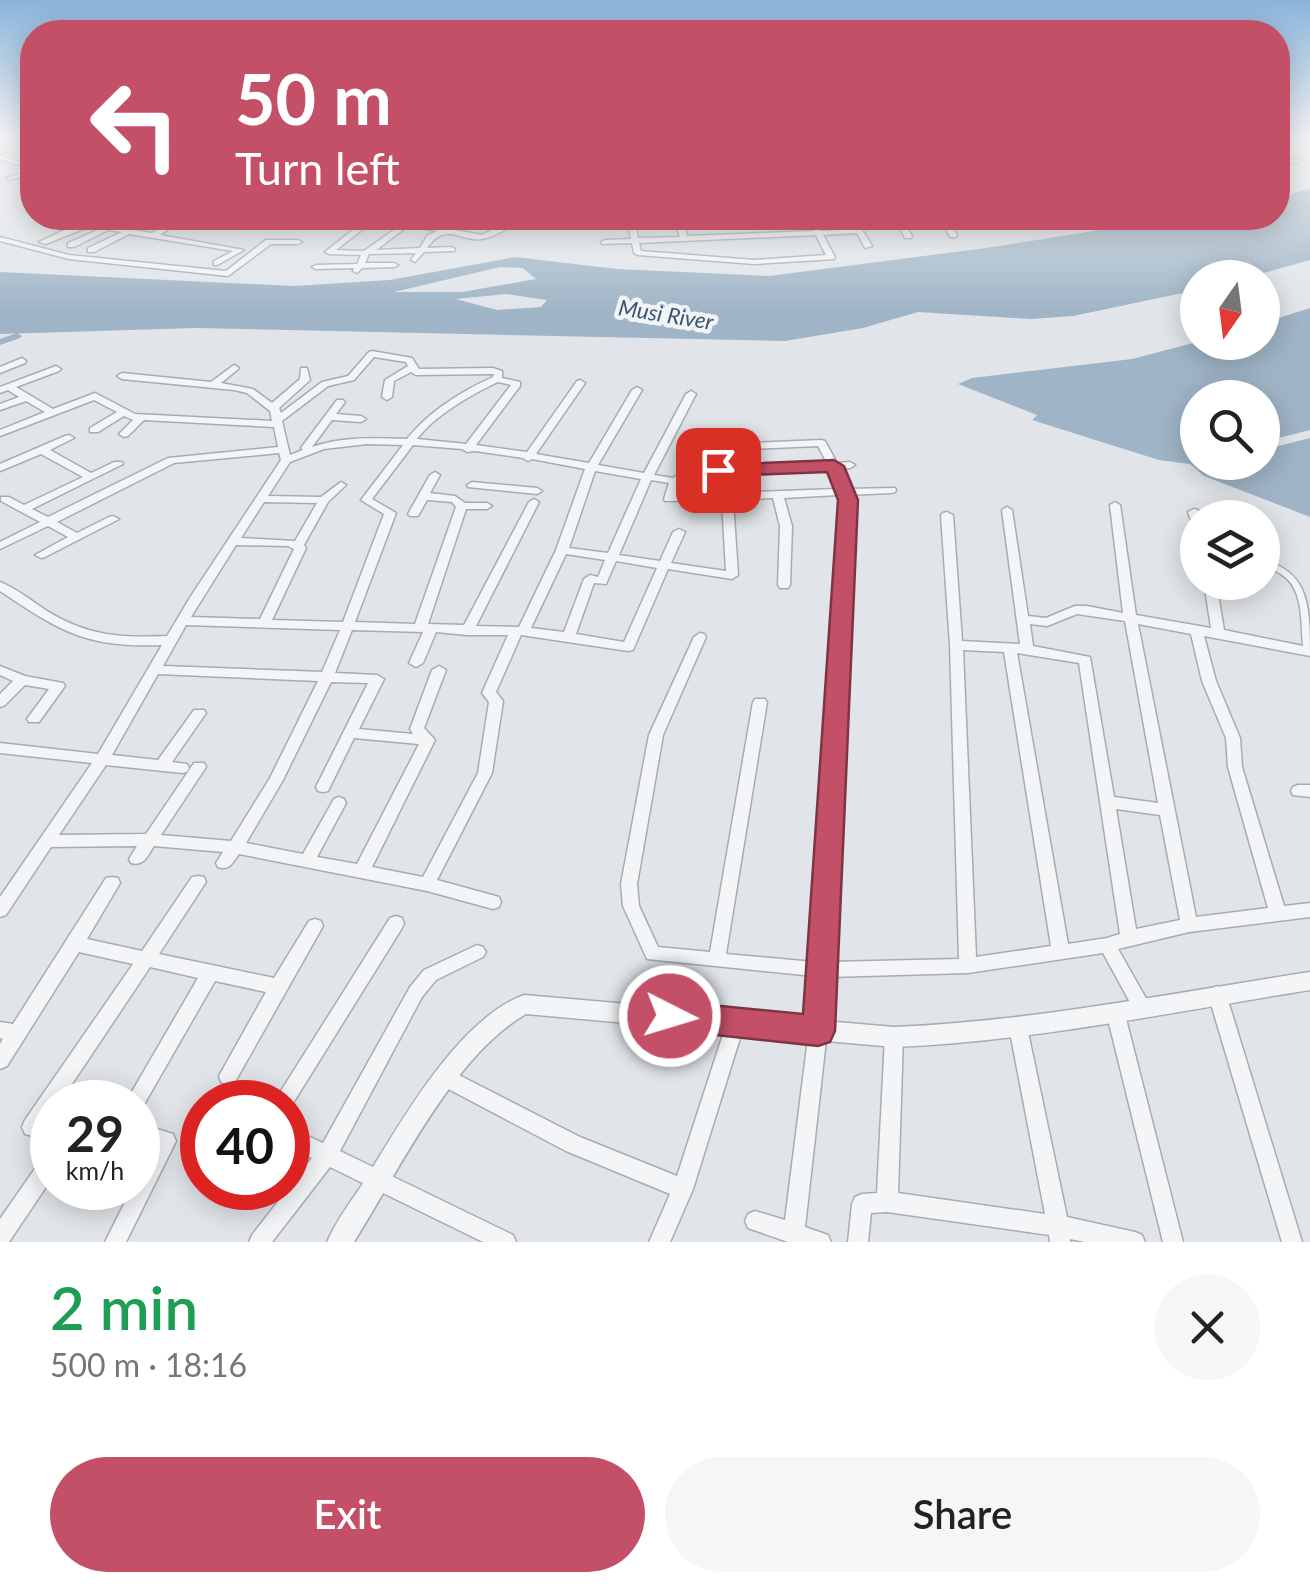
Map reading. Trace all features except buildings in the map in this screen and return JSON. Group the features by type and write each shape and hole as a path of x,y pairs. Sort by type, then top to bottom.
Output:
{"street":[{"path":"43,242 73,230"},
{"path":"71,245 104,230"},
{"path":"118,230 240,250 217,263"},
{"path":"152,236 162,230"},
{"path":"0,239 69,257 228,274 288,230"},
{"path":"274,241 295,245 317,230"},
{"path":"356,230 329,252 416,255 451,249"},
{"path":"358,268 368,252 399,230"},
{"path":"416,255 444,230 486,237 498,230"},
{"path":"633,230 638,253 754,262 831,257 818,232"},
{"path":"682,230 684,237"},
{"path":"721,236 727,230"},
{"path":"905,230 908,236"},
{"path":"950,230 953,236"},
{"path":"605,242 860,231 868,246"},
{"path":"91,250 128,232"},
{"path":"316,267 394,265"},
{"path":"0,433 95,396 122,413 142,417 277,417 325,384 351,378 368,355 409,360 412,368 425,373 499,374 497,379 426,423 366,500 390,513 330,676 297,746 224,863"},
{"path":"0,370 22,361"},
{"path":"212,384 234,368"},
{"path":"387,396 390,380 412,368"},
{"path":"3,387 56,369"},
{"path":"277,417 306,380 304,370"},
{"path":"0,910 103,758 285,455 277,417 250,391 122,376"},
{"path":"467,449 518,386 497,379"},
{"path":"512,486 580,383"},
{"path":"3,387 52,412"},
{"path":"428,884 485,774 496,701 489,693 562,550 592,468 637,390"},
{"path":"569,637 590,579 602,581 647,478 691,394"},
{"path":"0,407 26,398"},
{"path":"306,448 340,402"},
{"path":"94,430 122,413"},
{"path":"124,434 142,417"},
{"path":"329,418 361,420"},
{"path":"0,468 69,438"},
{"path":"0,546 172,460 285,455 306,448 409,442 675,481"},
{"path":"704,448 821,443 845,492 849,515 818,1031 794,1233"},
{"path":"42,450 90,477"},
{"path":"11,505 118,464"},
{"path":"850,466 688,472 675,481 669,498 892,490"},
{"path":"750,469 756,496"},
{"path":"414,514 435,475"},
{"path":"466,631 536,496 512,486 472,484"},
{"path":"265,622 298,545 324,500 341,486"},
{"path":"778,495 786,526 784,586"},
{"path":"424,496 455,499 462,506 487,506"},
{"path":"562,550 732,576 727,497"},
{"path":"260,499 324,500"},
{"path":"1115,504 1130,616 1189,925"},
{"path":"11,505 76,537"},
{"path":"416,663 462,506"},
{"path":"1006,510 1028,648"},
{"path":"947,516 968,966"},
{"path":"41,554 113,519"},
{"path":"183,621 519,631 628,647 668,565 679,532"},
{"path":"233,541 298,545"},
{"path":"1022,619 1060,619 1074,610 1130,616 1310,651 1306,592 1301,577 1289,566 1280,565"},
{"path":"0,586 72,633 93,640 172,640"},
{"path":"1213,600 1218,634"},
{"path":"1196,630 1210,681 1233,738 1235,767 1278,914"},
{"path":"700,637 656,735 629,884 632,906 653,954 822,975 968,966 1061,953 1110,951 1128,938 1189,925 1310,910"},
{"path":"956,645 1028,648 1085,660 1128,938"},
{"path":"1010,647 1061,953"},
{"path":"0,670 22,680 58,686 34,718"},
{"path":"158,670 377,678 353,733 322,786"},
{"path":"428,740 416,729 439,670"},
{"path":"0,702 22,680"},
{"path":"717,959 760,702"},
{"path":"162,766 200,713"},
{"path":"353,733 428,740"},
{"path":"362,871 428,740"},
{"path":"0,748 190,767 136,859"},
{"path":"1107,802 1167,810"},
{"path":"307,861 339,803"},
{"path":"47,842 150,840 235,847 428,884 493,902"},
{"path":"64,1080 198,882"},
{"path":"0,1060 8,1031 75,944 112,883"},
{"path":"297,1080 396,923"},
{"path":"228,1076 315,926"},
{"path":"75,944 278,986"},
{"path":"1110,951 1142,1009"},
{"path":"259,1242 333,1156 416,992 430,975 477,952"},
{"path":"148,1080 212,972"},
{"path":"340,1242 373,1175 446,1078 485,1030 510,1008 524,1004 894,1037 1019,1032 1217,994 1310,981"},
{"path":"1217,994 1292,1242"},
{"path":"1116,1015 1173,1242"},
{"path":"659,1242 683,1189 736,1022"},
{"path":"1019,1032 1059,1234"},
{"path":"887,1202 894,1037"},
{"path":"446,1078 573,1144 683,1189"},
{"path":"310,1146 506,1242"},
{"path":"0,1237 30,1193"},
{"path":"858,1242 862,1204 887,1202 1059,1234 1135,1242"},
{"path":"114,1242 130,1210"},
{"path":"754,1221 820,1242"}],"water":[{"name":"Musi River","path":"1290,197 1310,197 1310,260 1280,268 1280,260 1180,260 1180,294 1073,316 1031,319 918,312 863,328 785,341 195,328 0,334 0,272 294,286 390,280 515,257 617,269 769,276 1100,230 1290,230","holes":["500,267 523,268 536,279 462,292 394,292","506,294 547,300 541,307 497,310 456,299"]},
{"path":"1310,308 1310,430 1280,438 1280,380 1180,380 1180,463 1159,460 1032,420 1037,415 958,384 972,378 1132,359 1180,346 1180,360 1280,360 1280,318"},
{"path":"1310,438 1310,517 1280,505 1280,500 1266,500 1214,480 1280,480 1280,446"}],"waterway":[{"path":"0,342 17,336"}],"route":[{"path":"670,1016 818,1031 848,500 834,466 718,470"}]}
